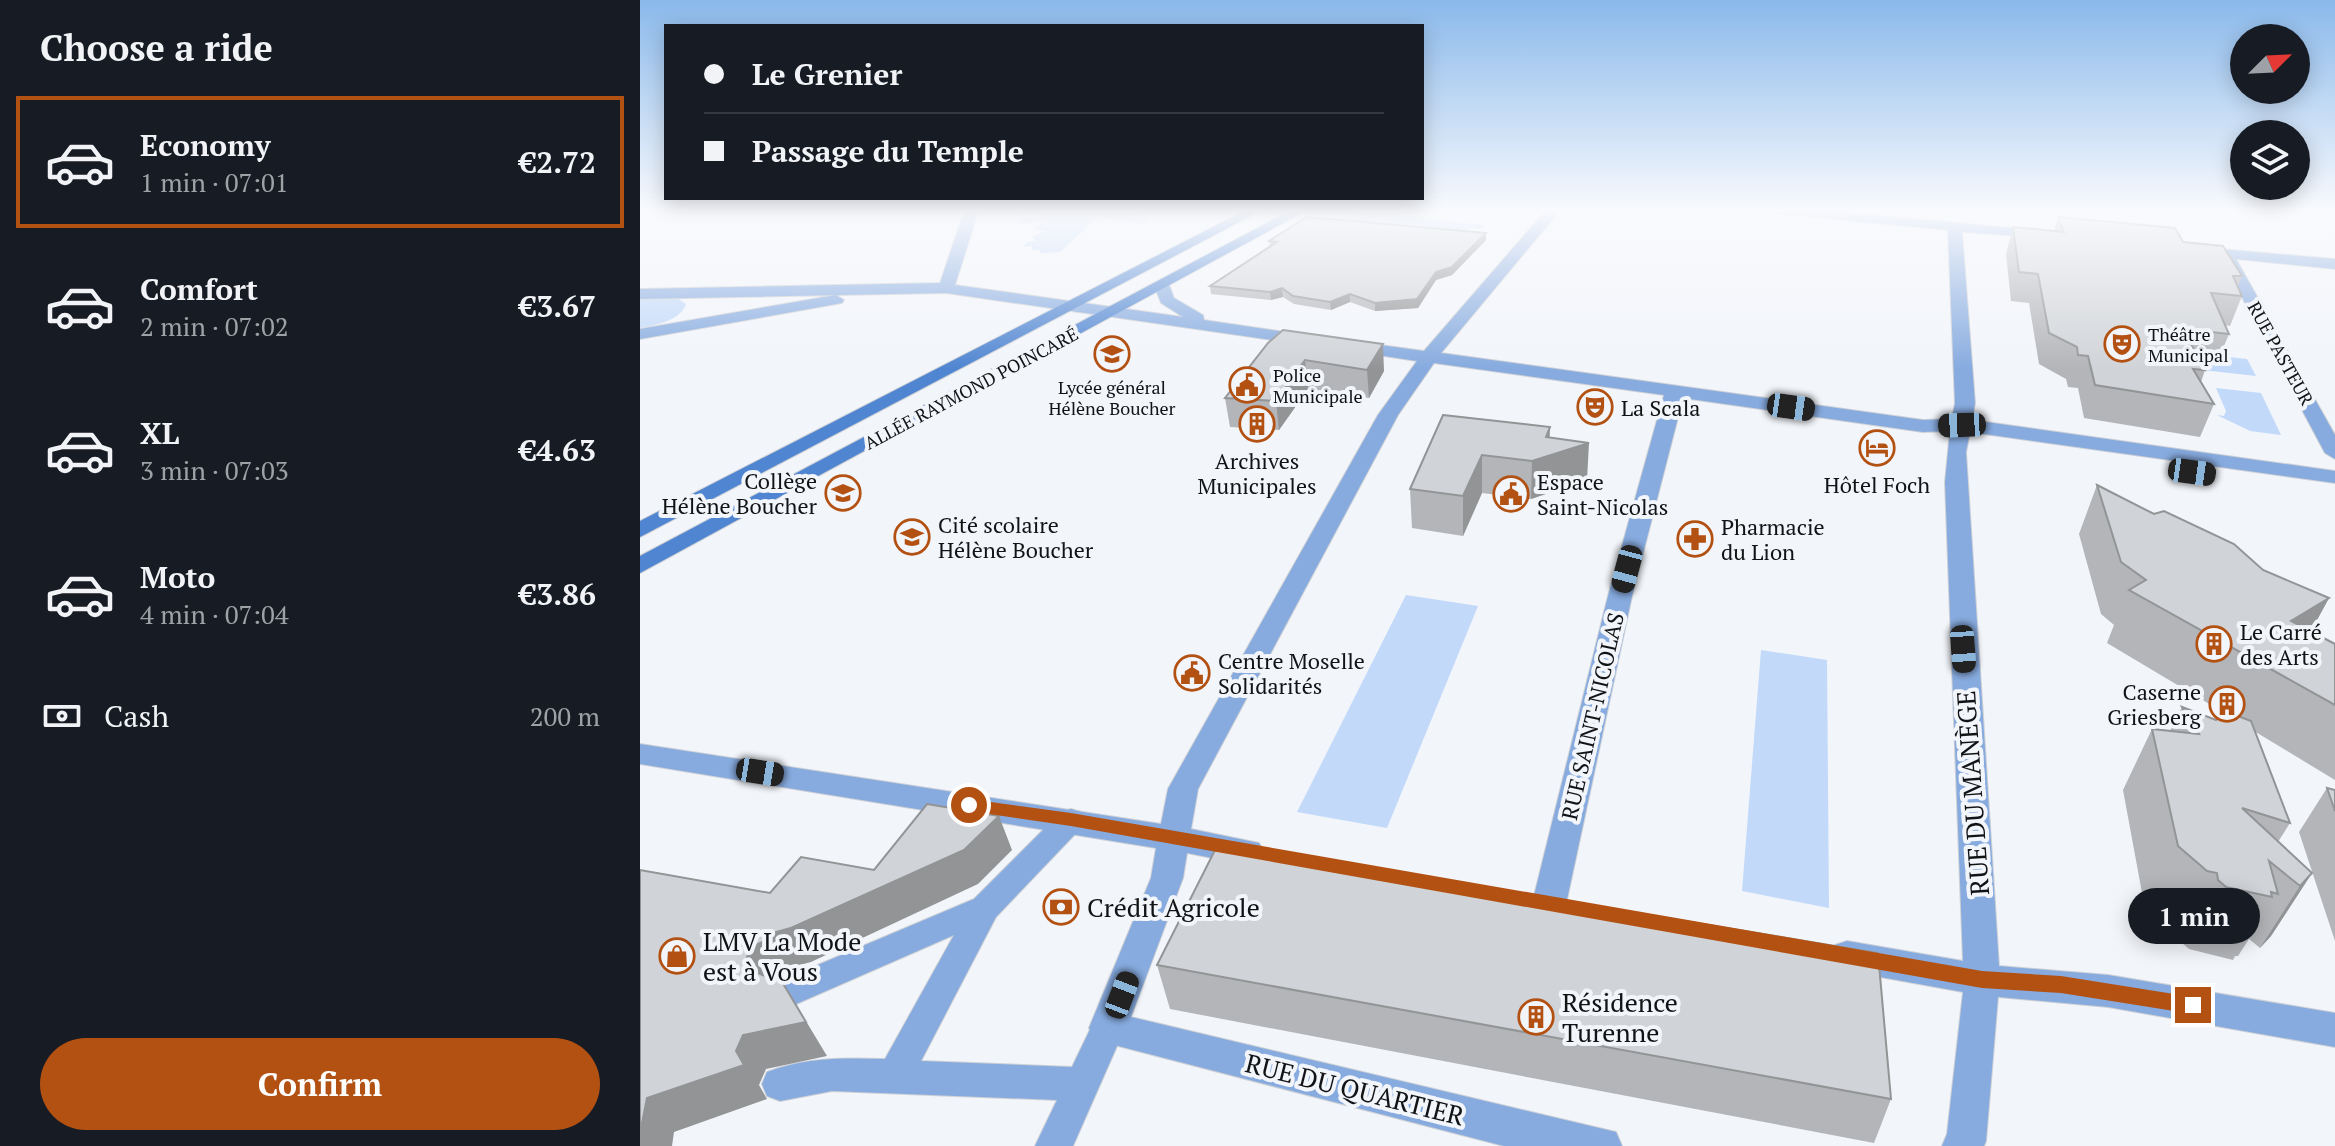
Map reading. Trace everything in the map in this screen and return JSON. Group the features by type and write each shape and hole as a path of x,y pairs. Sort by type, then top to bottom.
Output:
{"main road":[{"name":"ALLÉE RAYMOND POINCARÉ","path":"640,530 1154,262"},
{"name":"ALLÉE RAYMOND POINCARÉ","path":"640,566 1203,262"}],"street":[{"path":"946,288 954,262"},
{"path":"1054,1146 1108,1028 1167,878 1183,789 1388,415 1427,357 1508,262"},
{"name":"RUE DU MANÈGE","path":"1957,262 1965,403 1956,452 1960,589 1982,980 1968,1125 1962,1146"},
{"name":"RUE PASTEUR","path":"2231,262 2335,453"},
{"path":"1162,285 1167,300 1206,325"},
{"path":"640,334 913,287"},
{"path":"640,294 946,288 1923,426 2335,492"},
{"path":"670,329 699,309 703,301 697,291"},
{"name":"RUE SAINT-NICOLAS","path":"1551,904 1620,596 1675,391"},
{"path":"1962,432 2335,477"},
{"path":"640,754 1071,820 1280,857"},
{"path":"895,1076 985,908 1071,820"},
{"path":"787,993 985,908"},
{"path":"1821,951 1982,980 2108,991 2335,1030"},
{"name":"RUE DU QUARTIER","path":"1108,1028 1518,1130 1602,1146"},
{"path":"780,1084 832,1074 1082,1084"}],"shaded area":[{"path":"677,298 686,304 679,314 667,321 640,328 640,299"},
{"path":"2212,355 2247,359 2256,376 2176,367 2174,360 2215,365"},
{"path":"2216,388 2261,393 2281,435 2250,431 2217,415 2224,416 2226,411"},
{"path":"1406,595 1478,606 1387,828 1297,812"},
{"path":"1761,650 1827,660 1829,908 1742,891"}],"building":[{"path":"1246,262 1457,262 1436,272 1417,299 1375,303 1350,294 1330,302 1293,296 1282,288 1270,292 1210,286"},
{"path":"2018,262 2233,262 2242,276 2233,276 2242,296 2211,293 2229,334 2183,329 2205,370 2193,369 2214,404 2095,385 2088,356 2078,355 2077,347 2049,333 2038,274 2019,272"},
{"path":"1283,330 1383,344 1367,370 1305,360 1276,401 1225,398 1268,343"},
{"path":"1443,415 1550,427 1546,437 1589,443 1532,461 1482,455 1463,496 1410,489"},
{"path":"2097,485 2154,514 2164,511 2234,544 2263,570 2329,598 2291,621 2335,644 2335,705 2129,590 2146,580 2121,562"},
{"path":"2182,707 2216,720 2222,710 2251,721 2290,823 2242,808 2312,873 2300,886 2269,861 2278,894 2271,892 2272,897 2226,887 2218,880 2217,873 2207,871 2178,846 2152,729 2199,734"},
{"path":"2327,788 2335,790 2335,811"},
{"path":"927,804 999,816 964,850 791,928 765,935 765,941 751,947 746,960 751,970 765,976 778,975 806,1022 743,1035 736,1051 744,1065 647,1098 640,1133 640,870 770,893 801,857 874,870"},
{"name":"Résidence Turenne","path":"1218,844 1878,953 1891,1099 1157,965"}],"place":[{"name":"Théâtre Municipal","path":"2122,344"},
{"name":"Lycée général Hélène Boucher","path":"1112,354"},
{"name":"Police Municipale","path":"1247,385"},
{"name":"La Scala","path":"1595,407"},
{"name":"Archives Municipales","path":"1257,424"},
{"name":"Hôtel Foch","path":"1877,448"},
{"name":"Collège Hélène Boucher","path":"843,493"},
{"name":"Espace Saint-Nicolas","path":"1511,494"},
{"name":"Cité scolaire Hélène Boucher","path":"912,537"},
{"name":"Pharmacie du Lion","path":"1695,539"},
{"name":"Le Carré des Arts","path":"2214,644"},
{"name":"Centre Moselle Solidarités","path":"1192,673"},
{"name":"Caserne Griesberg","path":"2227,704"},
{"name":"Crédit Agricole","path":"1061,907"},
{"name":"LMV La Mode est à Vous","path":"677,956"},
{"name":"Résidence Turenne","path":"1536,1017"}],"route":[{"path":"969,805 1071,820 1982,980 2061,984 2193,1005"}]}
